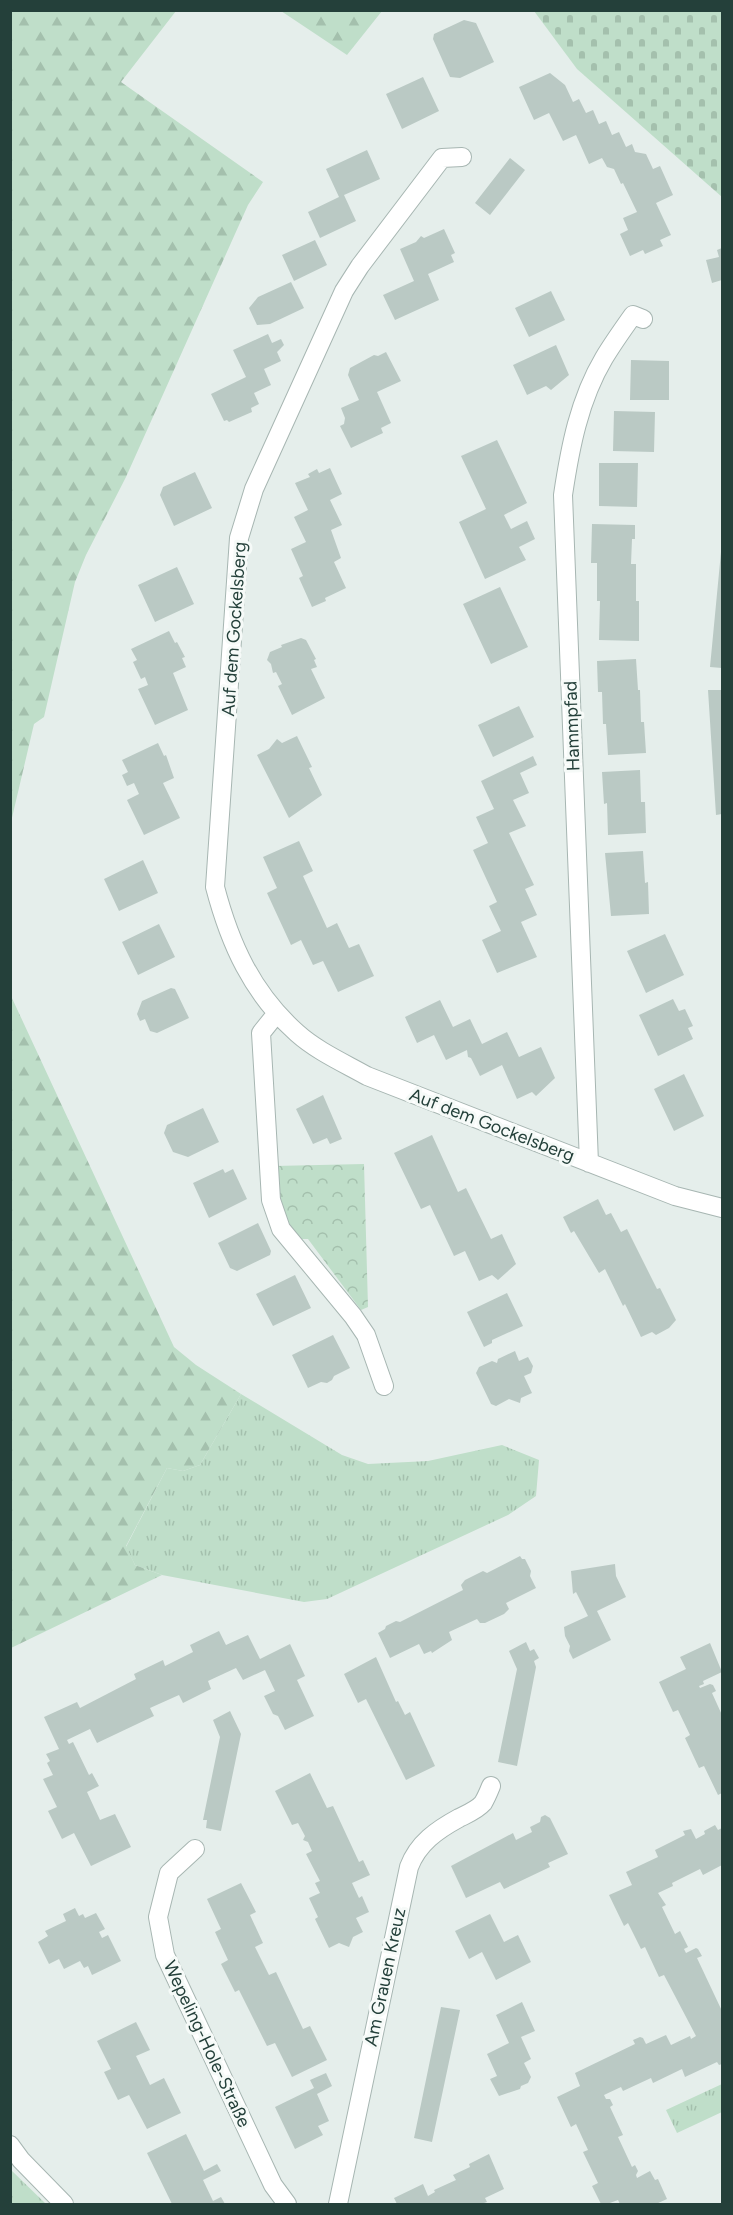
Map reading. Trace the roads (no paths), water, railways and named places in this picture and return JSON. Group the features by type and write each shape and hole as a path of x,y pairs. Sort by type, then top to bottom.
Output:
{"street":[{"name":"Auf dem Gockelsberg","path":"462,157 442,158 360,266 344,291 254,489 239,538 215,887 226,929 247,973 277,1013 298,1034 325,1053 368,1076 589,1163 675,1196 723,1208"},
{"name":"Hammpfad","path":"589,1163 563,495 571,445 584,402 603,359 633,315 643,320"},
{"path":"277,1013 261,1034 271,1200 281,1229 366,1335 384,1386"},
{"name":"Am Grauen Kreuz","path":"338,2205 413,1856 421,1844 443,1827 477,1809 484,1802 491,1786"},
{"name":"Wepeling-Hole-Straße","path":"195,1849 169,1873 158,1917 165,1955 273,2185 287,2205"},
{"path":"10,2145 21,2160 64,2205"}]}
